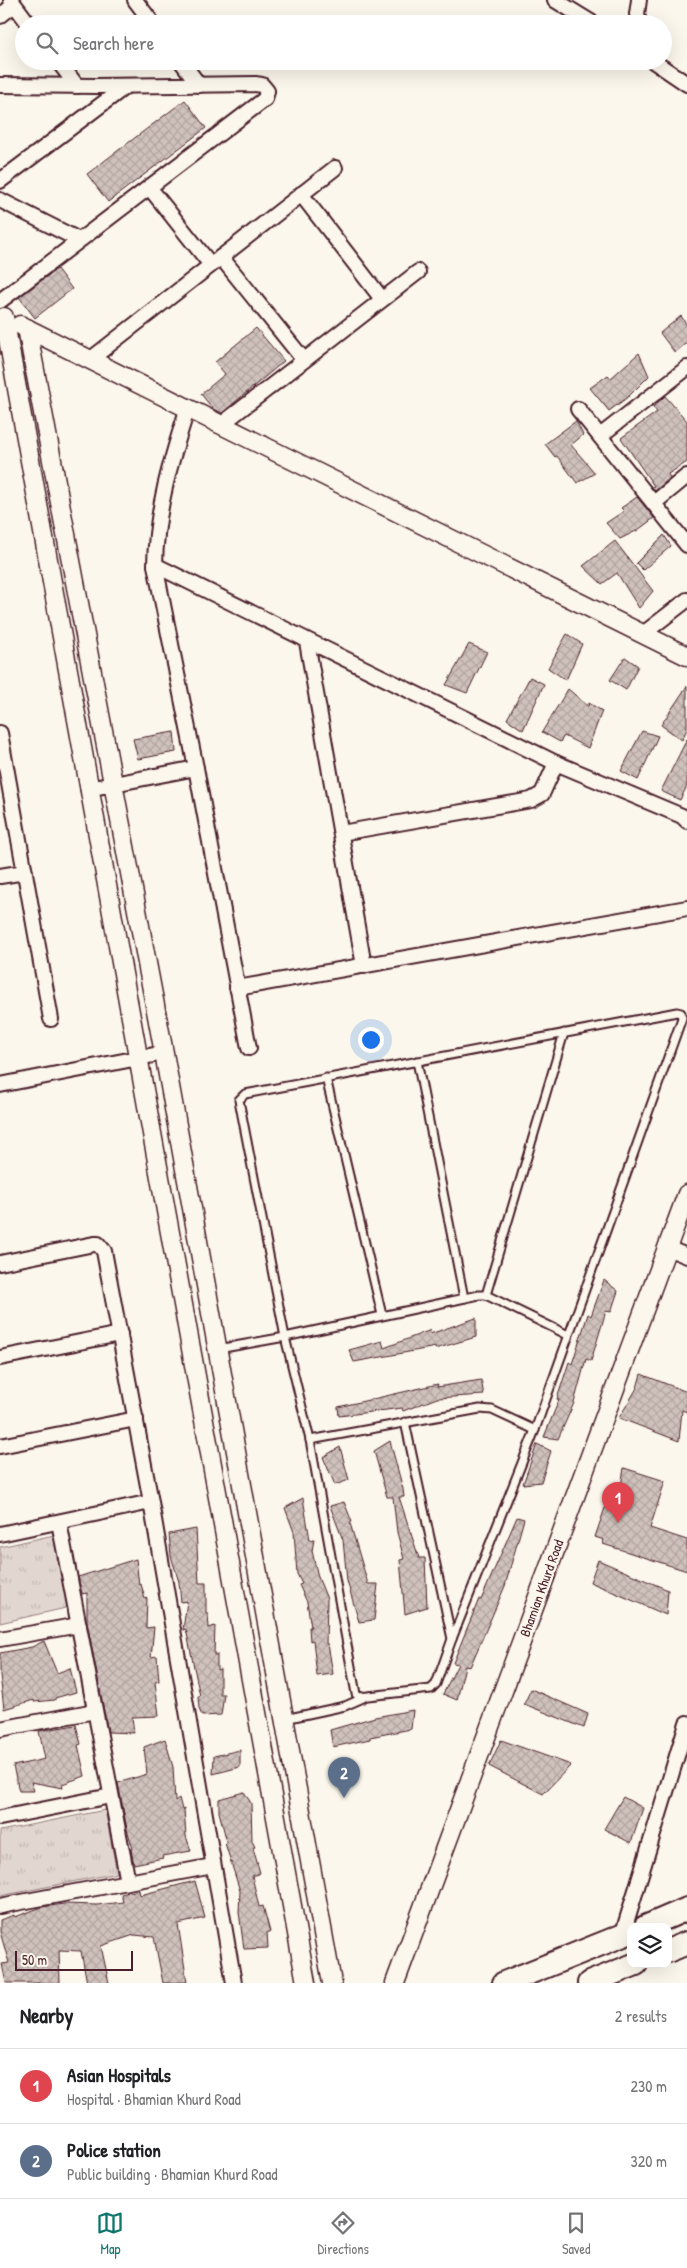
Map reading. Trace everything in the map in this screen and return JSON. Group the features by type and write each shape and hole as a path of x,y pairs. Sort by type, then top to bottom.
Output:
{"main road":[{"path":"654,1923 687,1909"},
{"path":"504,1983 626,1934"},
{"path":"672,1949 687,1943"},
{"path":"589,1983 627,1968"}],"street":[{"path":"135,0 146,15"},
{"path":"555,0 579,15"},
{"path":"637,15 639,0"},
{"path":"0,16 12,2 22,15"},
{"path":"65,70 77,86"},
{"path":"188,70 199,85"},
{"path":"667,70 687,84"},
{"path":"0,85 256,84 262,85 267,92 265,99 80,240 1,311"},
{"path":"0,181 126,86"},
{"path":"91,359 335,168"},
{"path":"149,187 303,360"},
{"path":"302,194 382,299"},
{"path":"0,200 80,240"},
{"path":"222,424 418,272"},
{"path":"1,311 27,328 687,656"},
{"path":"1,311 304,1983"},
{"path":"27,328 164,1053 332,1983"},
{"path":"600,436 687,368"},
{"path":"188,407 163,496 156,532 155,565 249,1048"},
{"path":"578,410 687,544"},
{"path":"654,503 687,476"},
{"path":"155,565 307,642 556,763 682,816 687,820"},
{"path":"643,634 687,600"},
{"path":"307,642 364,966"},
{"path":"0,733 5,787 25,872 51,1019"},
{"path":"341,833 530,800 542,794 556,763"},
{"path":"88,789 196,768"},
{"path":"0,876 25,872"},
{"path":"238,988 687,908"},
{"path":"0,1085 164,1053"},
{"name":"Bhamian Khurd Road","path":"395,1983 687,1194"},
{"path":"0,1263 98,1244 104,1251 151,1502 212,1866 234,1983"},
{"path":"667,1248 687,1256"},
{"path":"0,1358 120,1334"},
{"path":"0,1446 136,1419"},
{"path":"0,1534 151,1502"},
{"path":"59,1522 128,1882"},
{"path":"0,1639 79,1625"},
{"path":"0,1728 95,1712"},
{"path":"626,1934 687,1723"},
{"path":"0,1818 111,1796"},
{"path":"0,1906 212,1866"}],"lane":[{"path":"284,1719 345,1706 364,1698 434,1688 534,1430 682,1018 681,1014 677,1012 245,1094 239,1100 285,1337 310,1440 356,1694 364,1698"},
{"path":"486,1295 564,1033"},
{"path":"417,1062 464,1298"},
{"path":"326,1078 382,1315"},
{"path":"218,1349 486,1295 568,1335"},
{"path":"310,1440 487,1408 534,1430"},
{"path":"405,1422 452,1639"}],"green space":[{"path":"54,1535 70,1607 0,1623 0,1547"},
{"path":"105,1810 117,1873 0,1896 0,1831"}],"building":[{"path":"185,100 206,128 108,202 87,174"},
{"path":"57,269 72,289 35,318 19,297"},
{"path":"681,316 687,325 687,342 675,353 660,333"},
{"path":"256,328 284,361 222,413 213,409 201,394 225,374 215,362"},
{"path":"639,353 649,376 628,397 609,411 590,388 608,375 611,378"},
{"path":"665,396 687,421 687,462 668,474 670,478 655,491 652,487 654,486 621,438 657,412 653,407"},
{"path":"576,421 583,435 571,445 595,473 577,483 557,456 555,457 545,444"},
{"path":"637,497 654,518 638,530 620,539 606,523 624,511 621,508"},
{"path":"664,535 671,546 643,570 636,563"},
{"path":"615,541 653,591 639,608 617,573 602,584 583,566"},
{"path":"567,634 582,644 566,680 548,668"},
{"path":"469,644 487,652 467,693 446,685"},
{"path":"625,657 638,666 626,690 610,680"},
{"path":"530,677 544,684 523,730 507,719"},
{"path":"687,686 687,729 682,740 661,725"},
{"path":"568,689 588,706 589,703 602,711 588,748 564,736 560,742 542,732"},
{"path":"642,731 658,736 638,780 621,771"},
{"path":"174,732 176,752 138,759 133,739"},
{"path":"687,739 687,786 680,800 661,791"},
{"path":"604,1280 618,1291 611,1312 606,1311 591,1361 586,1359 574,1403 558,1439 544,1437 559,1400 557,1399 569,1362 572,1364 588,1314 591,1316"},
{"path":"476,1318 476,1337 435,1349 436,1347 354,1362 349,1350 382,1341 384,1348 431,1330 430,1334"},
{"path":"641,1374 687,1392 687,1412 682,1410 679,1441 619,1418 637,1388"},
{"path":"481,1380 484,1395 437,1398 403,1411 402,1408 339,1416 338,1407 438,1384 437,1387"},
{"path":"390,1441 403,1489 404,1497 399,1497 419,1558 425,1558 427,1607 405,1614 400,1560 404,1559 397,1532 393,1497 387,1497 374,1451"},
{"path":"537,1444 551,1451 541,1482 523,1484"},
{"path":"340,1447 349,1480 335,1485 323,1457"},
{"path":"624,1468 665,1481 650,1528 687,1540 687,1571 603,1544 604,1540 595,1537 607,1502 618,1505"},
{"path":"303,1498 310,1540 314,1539 312,1551 318,1577 327,1599 326,1644 328,1644 333,1674 317,1676 313,1640 310,1641 309,1627 311,1627 307,1602 299,1585 302,1584 297,1574 294,1532 285,1508"},
{"path":"344,1502 352,1522 350,1523 368,1584 378,1584 374,1620 359,1622 347,1581 343,1540 330,1506"},
{"path":"517,1517 524,1519 505,1586 470,1667 465,1666 457,1700 443,1694 458,1664 453,1663 479,1599 481,1600"},
{"path":"196,1529 199,1583 206,1583 206,1614 208,1614 209,1628 215,1626 214,1655 217,1654 217,1670 220,1669 220,1694 224,1694 221,1715 202,1716 199,1709 198,1696 200,1696 186,1629 183,1630 187,1601 181,1602 179,1582 171,1556 169,1534"},
{"path":"136,1559 139,1585 141,1584 145,1599 147,1598 146,1628 154,1627 151,1657 157,1656 159,1681 155,1682 159,1716 132,1717 134,1733 108,1732 87,1622 87,1593 82,1594 78,1577"},
{"path":"598,1560 668,1590 666,1615 590,1582"},
{"path":"44,1641 57,1673 70,1668 76,1692 55,1698 55,1700 34,1702 34,1700 4,1709 0,1675 0,1653 32,1647"},
{"path":"531,1689 588,1714 584,1728 524,1704"},
{"path":"413,1710 411,1729 333,1747 330,1730 375,1717"},
{"path":"76,1725 81,1744 78,1745 85,1776 62,1784 63,1788 31,1782 34,1791 19,1791 13,1766 45,1759 39,1731"},
{"path":"165,1739 173,1767 175,1801 179,1798 182,1810 184,1809 186,1836 191,1851 162,1856 163,1858 134,1864 131,1850 133,1849 118,1783 147,1774 144,1747"},
{"path":"501,1740 571,1765 543,1794 489,1766"},
{"path":"240,1750 240,1767 213,1774 214,1756"},
{"path":"244,1792 251,1803 252,1841 260,1873 252,1876 259,1907 263,1906 270,1932 267,1932 268,1948 244,1949 239,1912 240,1891 225,1843 227,1842 219,1812 219,1799"},
{"path":"623,1797 643,1808 631,1843 604,1829"},
{"path":"195,1881 205,1918 178,1924 187,1982 163,1983 154,1937 134,1935 101,1946 109,1983 87,1983 81,1951 59,1950 60,1983 6,1983 2,1964 9,1963 0,1932 0,1920 14,1915 15,1917 42,1907 64,1904 97,1905 123,1902 121,1894 139,1890 140,1895"}],"place":[{"name":"Asian Hospitals","path":"618,1523"},
{"name":"Police station","path":"344,1798"}]}
